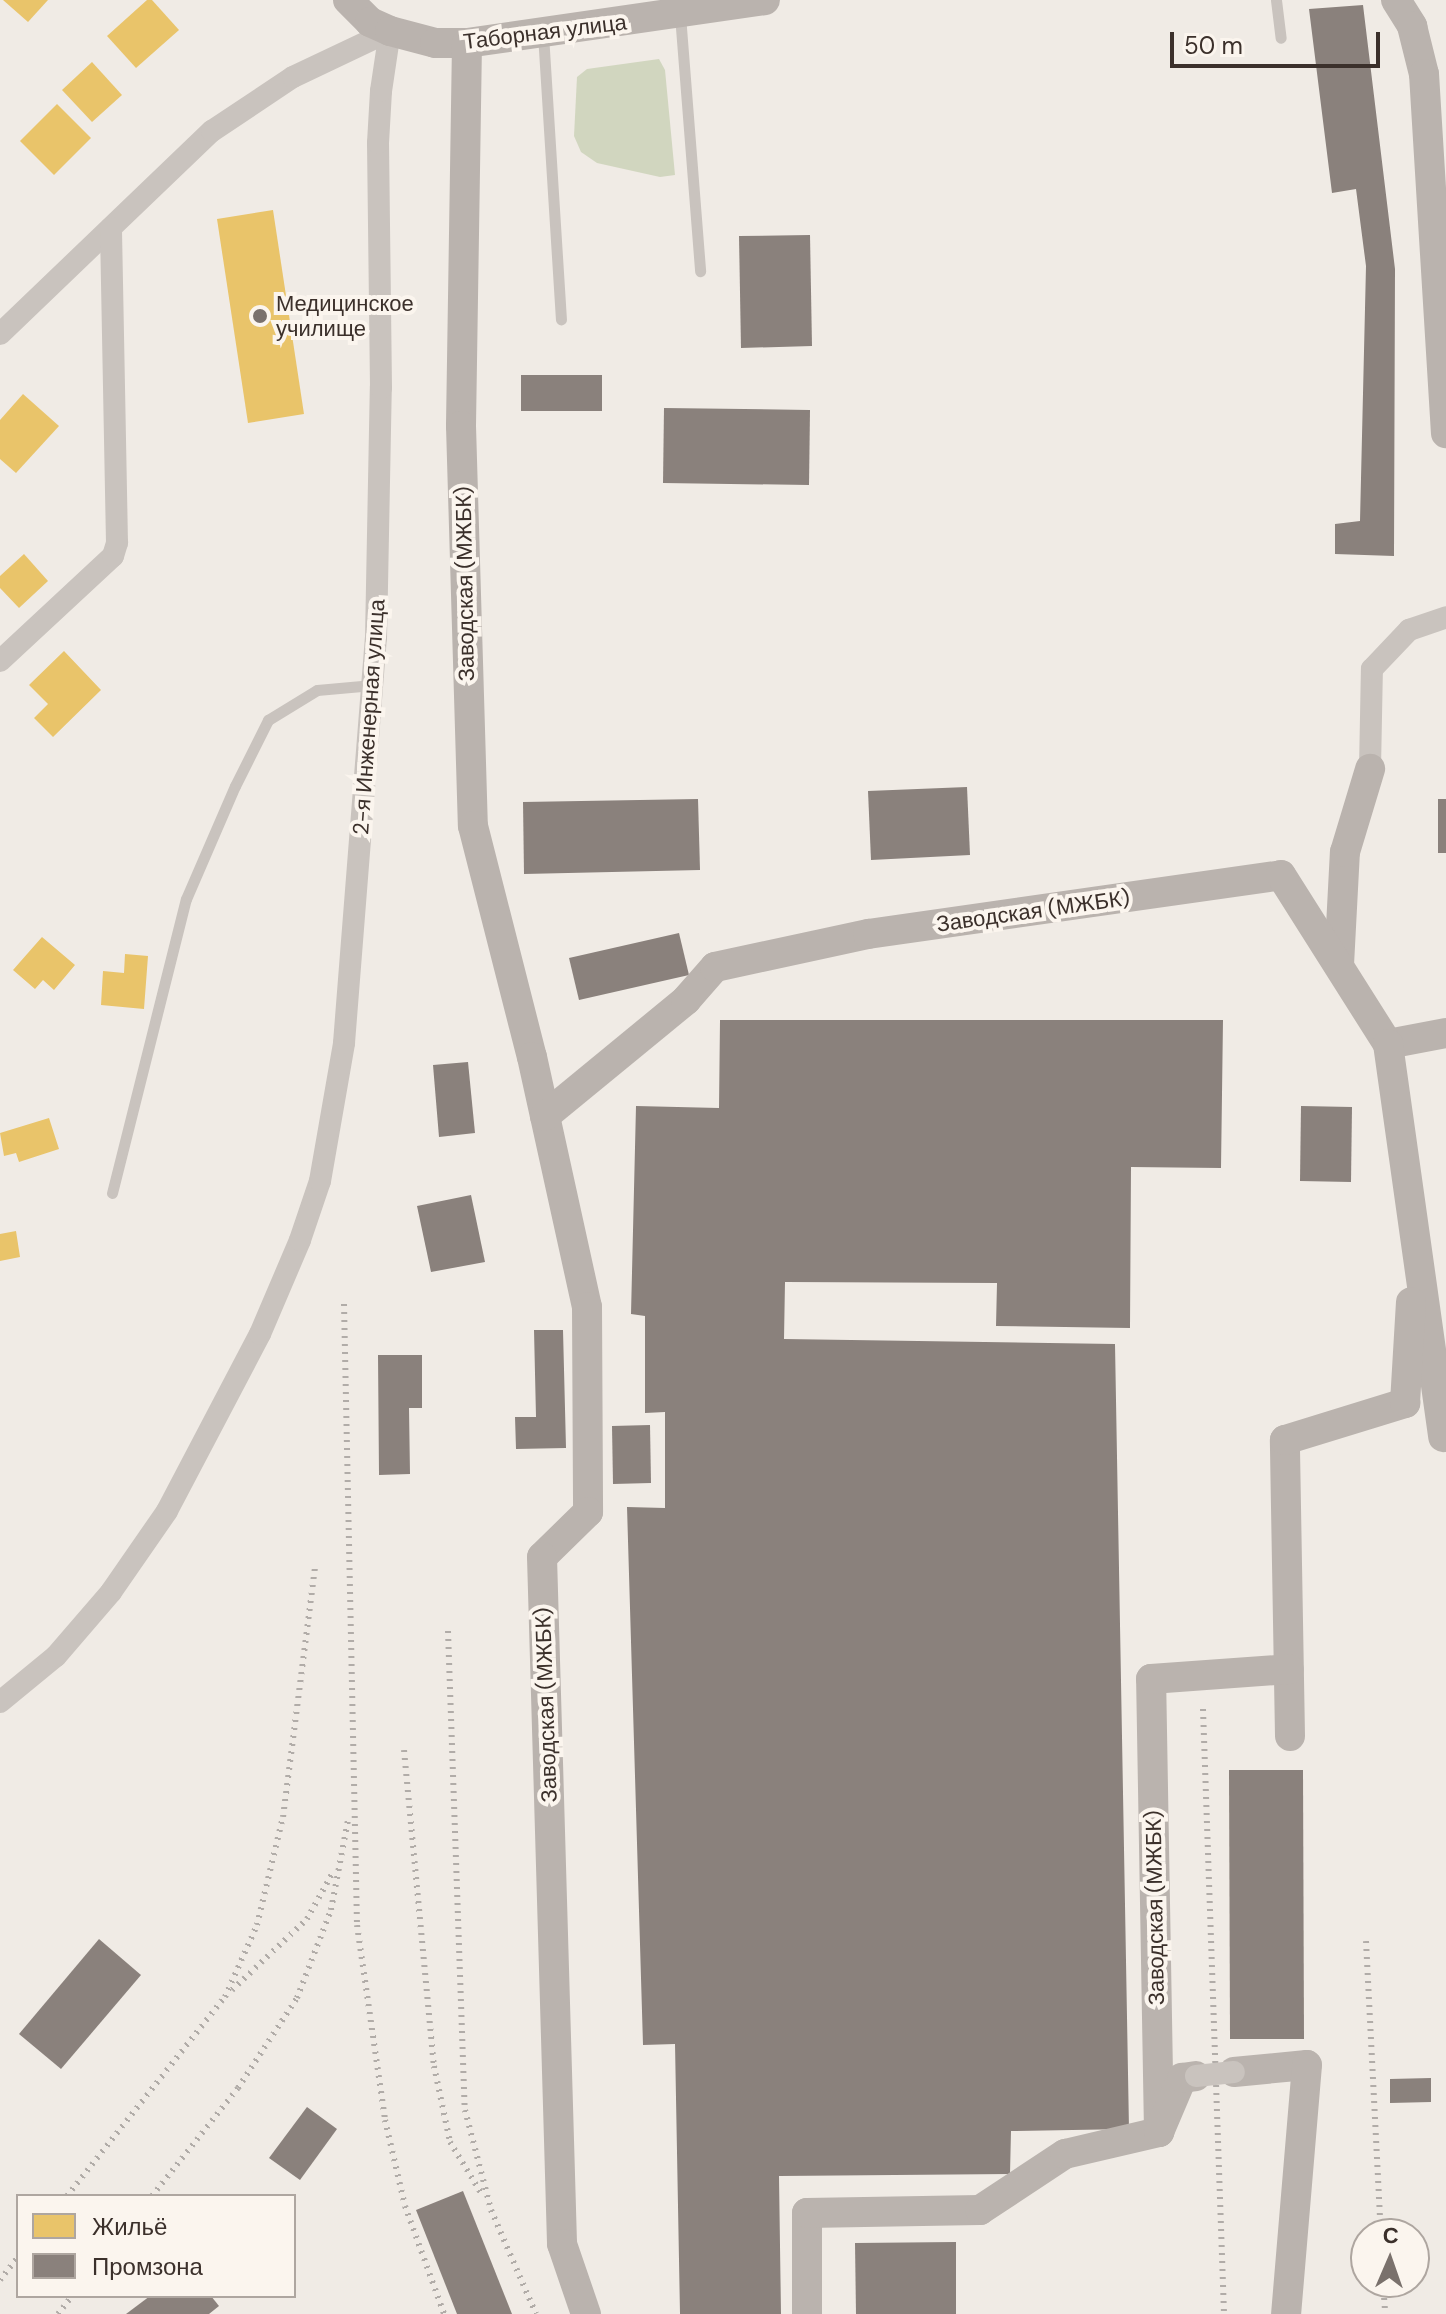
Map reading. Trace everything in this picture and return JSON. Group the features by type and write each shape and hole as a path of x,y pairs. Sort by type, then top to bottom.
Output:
{"street":[{"path":"348,0 370,22 390,31"},
{"name":"Таборная улица","path":"390,31 435,43 467,43 765,0"},
{"path":"1396,0 1412,26 1424,74 1445,420"},
{"path":"0,334 212,131 293,77 390,31"},
{"name":"2-я Инженерная улица","path":"0,1702 56,1656 111,1592 167,1511 260,1334 300,1240 320,1181 344,1043 373,685 381,388 378,143 381,91 390,31"},
{"name":"Заводская (МЖБК)","path":"467,43 461,426 473,826 545,1116 587,1307 588,1512 542,1557 562,2244 586,2314"},
{"path":"0,661 113,556 117,543 111,228"},
{"path":"1339,965 1345,852 1370,769 1372,669 1409,630 1446,617"},
{"name":"Заводская (МЖБК)","path":"545,1116 686,1000 715,967 868,934 1281,875 1388,1044 1443,1437"},
{"path":"1388,1044 1446,1033"},
{"name":"Заводская (МЖБК)","path":"1290,1736 1285,1440 1405,1403 1416,1240"},
{"name":"Заводская (МЖБК)","path":"1159,2132 1151,1679 1289,1669"},
{"path":"807,2314 807,2213 980,2210 1065,2154 1159,2132 1182,2078 1307,2065 1286,2314"}],"lane":[{"path":"1276,0 1281,38"},
{"path":"680,14 700,271"},
{"path":"543,34 561,319"},
{"path":"112,1193 186,899 261,733 268,720 317,690 373,685"}],"green space":[{"path":"659,59 665,70 675,175 660,177 597,163 581,152 574,136 577,77 587,69"}],"building: Жильё":[{"path":"3,0 48,0 28,22"},
{"path":"147,0 152,0 179,30 136,68 107,36"},
{"path":"92,62 122,95 92,122 62,90"},
{"path":"57,104 91,138 54,175 20,141"},
{"name":"Медицинское училище","path":"273,210 304,414 248,423 217,219"},
{"path":"23,394 59,426 16,473 0,459 0,420"},
{"path":"24,554 48,581 19,608 0,588 0,576"},
{"path":"64,651 101,690 53,737 34,718 48,704 29,685"},
{"path":"42,937 75,965 54,990 43,980 35,989 13,970"},
{"path":"125,954 148,956 144,1009 101,1005 103,971 124,973"},
{"path":"49,1118 59,1149 19,1162 16,1153 4,1156 0,1133"},
{"path":"16,1231 20,1257 0,1261 0,1234"}],"building: Промзона":[{"path":"1363,5 1395,269 1394,556 1335,554 1335,524 1360,521 1366,266 1356,189 1332,193 1309,9"},
{"path":"810,235 812,346 741,348 739,236"},
{"path":"521,375 602,375 602,411 521,411"},
{"path":"664,408 810,410 809,485 663,483"},
{"path":"967,787 970,855 871,860 868,791"},
{"path":"698,799 700,870 524,874 523,802"},
{"path":"1438,799 1446,799 1446,853 1438,853"},
{"path":"679,933 689,975 579,1000 569,958"},
{"path":"720,1020 1223,1020 1221,1168 1131,1167 1130,1328 996,1326 997,1283 785,1282 784,1339 1115,1344 1129,2129 1011,2131 1010,2174 779,2176 781,2314 680,2314 675,2044 643,2045 627,1507 665,1508 665,1412 645,1413 645,1316 631,1314 636,1106 719,1108"},
{"path":"468,1062 475,1133 439,1137 433,1065"},
{"path":"1301,1106 1352,1107 1351,1182 1300,1181"},
{"path":"471,1195 485,1262 431,1272 417,1206"},
{"path":"534,1330 563,1330 566,1448 516,1449 515,1417 536,1417"},
{"path":"378,1355 422,1355 422,1408 409,1408 410,1474 379,1475"},
{"path":"650,1425 651,1483 613,1484 612,1426"},
{"path":"1229,1770 1303,1770 1304,2039 1230,2039"},
{"path":"99,1939 141,1975 61,2069 19,2034"},
{"path":"1431,2078 1431,2102 1390,2103 1390,2079"},
{"path":"307,2107 337,2129 300,2180 269,2158"},
{"path":"463,2191 512,2314 457,2314 416,2210"},
{"path":"956,2242 956,2314 856,2314 855,2243"},
{"path":"147,2298 213,2298 219,2306 209,2314 126,2314"}],"railway":[{"path":"344,1304 357,1925 385,2120 405,2206 444,2314"},
{"path":"69,2194 225,1997 257,1925 283,1817 315,1567"},
{"path":"448,1631 465,2110 491,2210 536,2314"},
{"path":"1203,1709 1224,2314"},
{"path":"404,1750 434,2066 450,2142 481,2193"},
{"path":"154,2194 238,2088 297,1998 331,1910 348,1820"},
{"path":"232,1990 307,1919 333,1872"},
{"path":"1366,1941 1380,2218"},
{"path":"0,2280 16,2260"},
{"path":"58,2314 70,2298"},
{"path":"1384,2298 1385,2314"}],"place":[{"name":"Медицинское училище","path":"260,316"}]}
